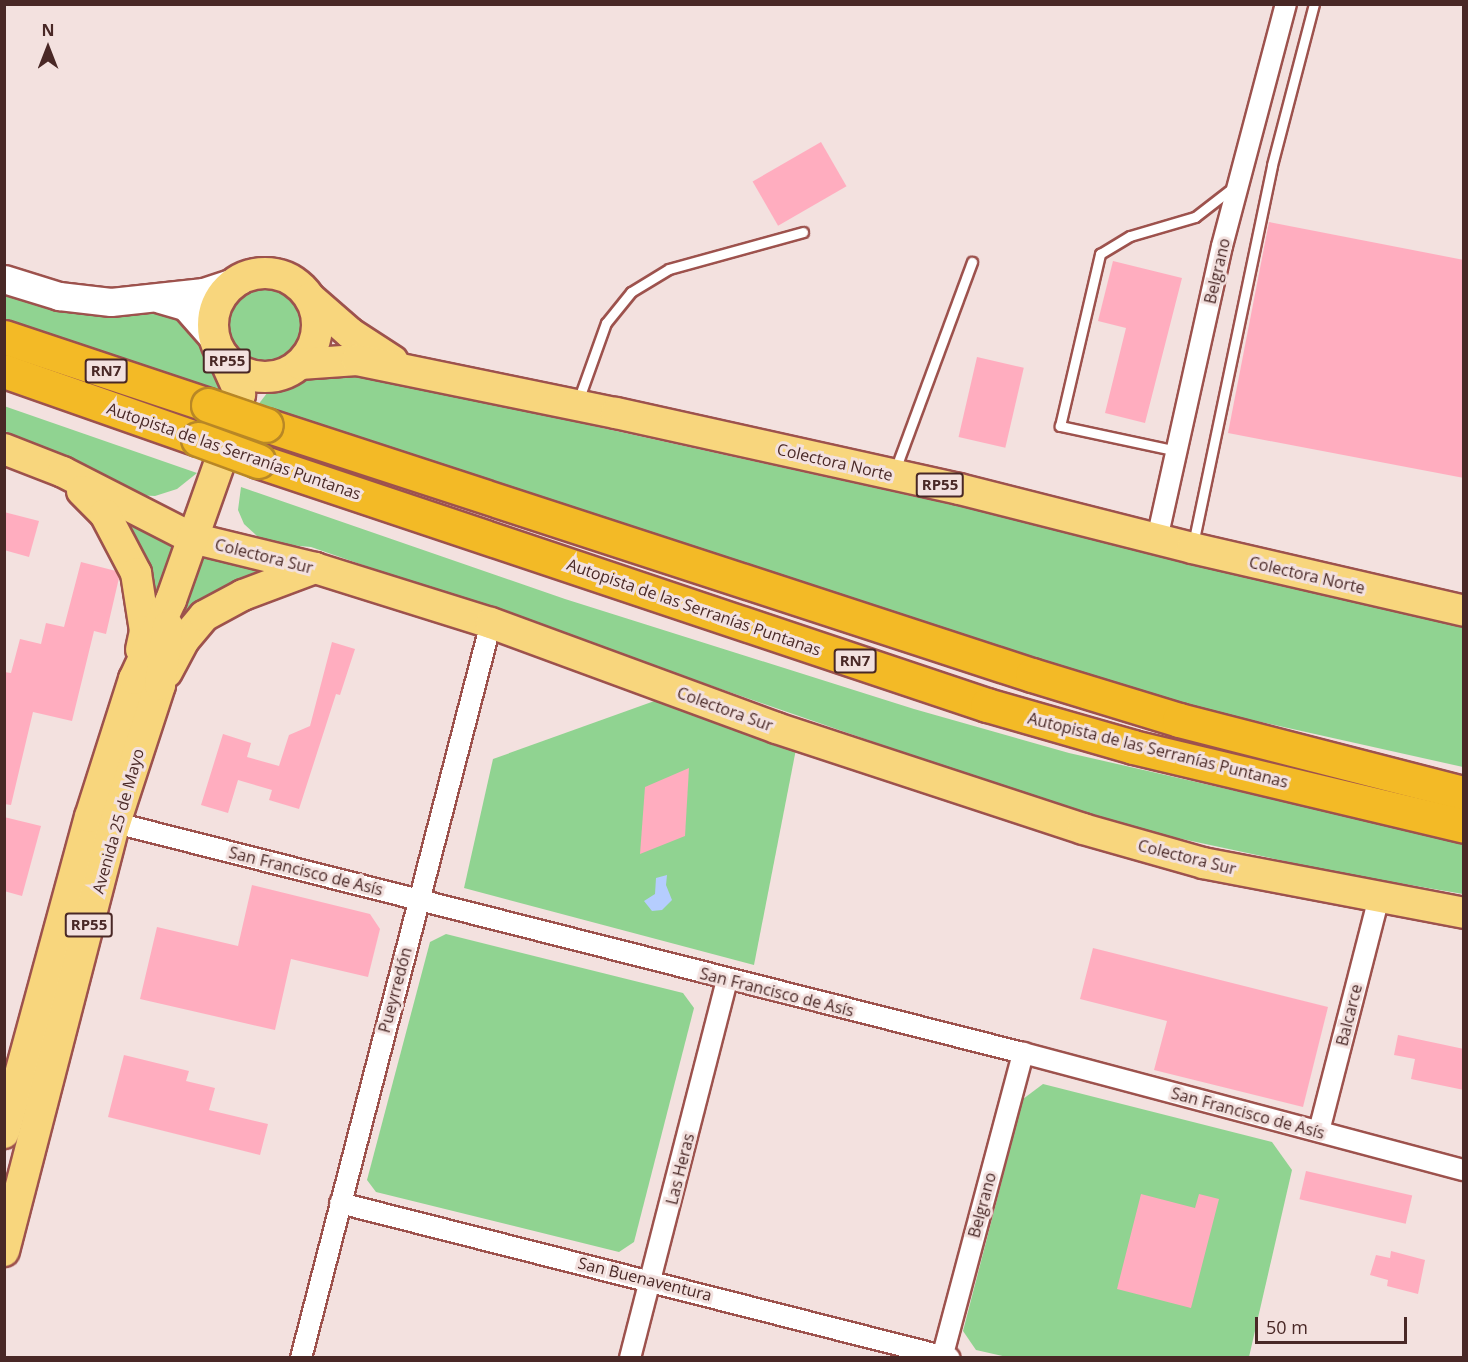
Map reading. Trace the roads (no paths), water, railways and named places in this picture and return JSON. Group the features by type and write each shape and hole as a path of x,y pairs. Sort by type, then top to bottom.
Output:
{"highway":[{"name":"Autopista de las Serranías Puntanas","path":"4,336 266,425 1032,675 1179,720 1464,793"},
{"name":"Autopista de las Serranías Puntanas","path":"4,371 258,461 987,705 1133,747 1459,825"}],"main road":[{"name":"RP55","path":"272,273 290,279 310,298 318,321 317,339 290,370 262,378 245,374 218,347 213,320 217,304 240,279 272,273"},
{"name":"Colectora Norte","path":"310,298 350,333 414,373"},
{"name":"Avenida 25 de Mayo","path":"4,1251 18,1128 103,820 171,600 231,430 240,394 218,347"},
{"name":"Colectora Norte","path":"290,370 357,360 894,475 1192,548 1464,611"},
{"name":"Avenida 25 de Mayo","path":"231,430 250,396 290,370"},
{"name":"Colectora Sur","path":"4,448 63,472 192,538 315,568 491,623 776,728 1083,829 1203,863 1464,913"},
{"path":"63,472 105,514 136,573 145,632 147,682"},
{"path":"147,682 204,616 243,595 315,568"}],"street":[{"name":"Belgrano","path":"1157,539 1239,182 1286,4"},
{"path":"4,279 59,296 111,302 159,299 203,292 240,279"},
{"path":"159,299 185,306 218,347"},
{"name":"Pueyrredón","path":"301,1358 491,623"},
{"name":"San Francisco de Asís","path":"103,820 727,980 1023,1053 1464,1170"},
{"name":"Balcarce","path":"1318,1131 1378,898"},
{"name":"Las Heras","path":"630,1358 653,1280 727,980"},
{"name":"Belgrano","path":"945,1357 1023,1053"},
{"name":"San Buenaventura","path":"340,1203 653,1280 945,1357"}],"lane":[{"path":"1192,548 1272,165 1314,4"},
{"path":"1176,451 1060,426 1100,254 1131,236 1195,217 1239,182"},
{"path":"577,406 606,323 631,292 669,269 803,232"},
{"path":"894,475 972,262"}],"water":[{"path":"667,875 666,885 672,900 662,910 652,911 644,901 655,894 656,878"}]}
